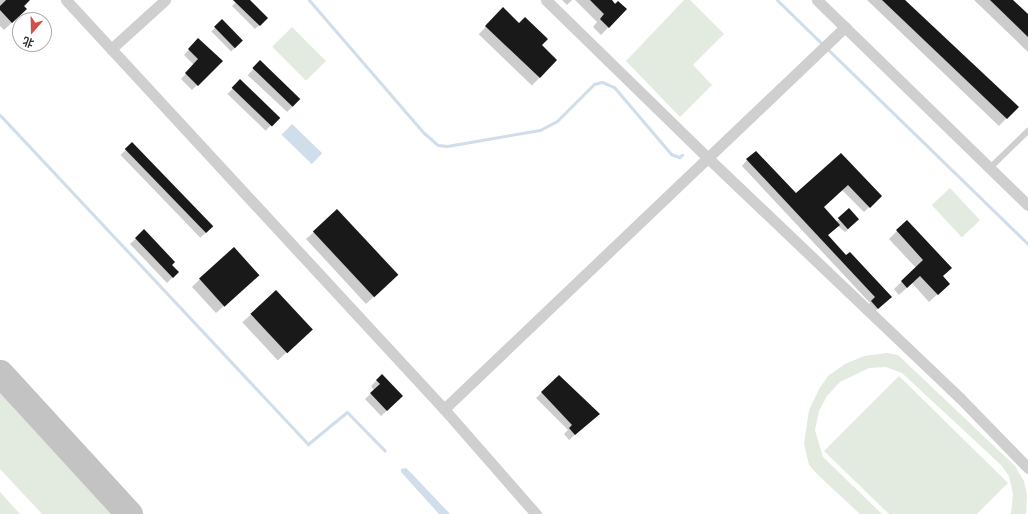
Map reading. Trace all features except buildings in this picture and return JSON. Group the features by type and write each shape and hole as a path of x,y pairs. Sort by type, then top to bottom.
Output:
{"street":[{"path":"66,0 444,409 536,514"},
{"path":"111,49 165,0"},
{"path":"546,0 708,158 960,398 1028,468"},
{"path":"817,0 1028,205"},
{"path":"444,409 845,27"}],"lane":[{"path":"990,168 1028,131"}],"shaded area":[{"path":"684,0 690,0 724,34 693,65 712,85 680,117 626,61"},
{"path":"292,27 326,61 306,81 272,47"},
{"path":"950,188 980,220 962,237 932,205"},
{"path":"887,353 898,355 1015,466 1024,481 1027,495 1026,514 1011,514 1013,494 1009,476 1001,465 902,373 886,367 869,368 840,382 827,396 819,411 815,430 823,457 882,514 860,514 809,465 804,444 809,410 819,389 828,376 845,364 864,356"},
{"path":"899,376 1008,483 977,514 889,514 824,451"},
{"path":"0,385 119,514 42,514 0,469"},
{"path":"0,492 20,514 0,514"}],"water":[{"path":"292,124 322,153 312,164 282,135"},
{"path":"406,468 450,514 439,514 401,472 401,469"}],"waterway":[{"path":"309,0 424,133 438,145 447,146 540,130 557,121 594,84 602,82 614,87 671,154 679,157 682,155"},
{"path":"777,0 1028,244"},
{"path":"0,115 308,444 347,412 385,451"}],"taxiway":[{"path":"0,373 129,514"}]}
